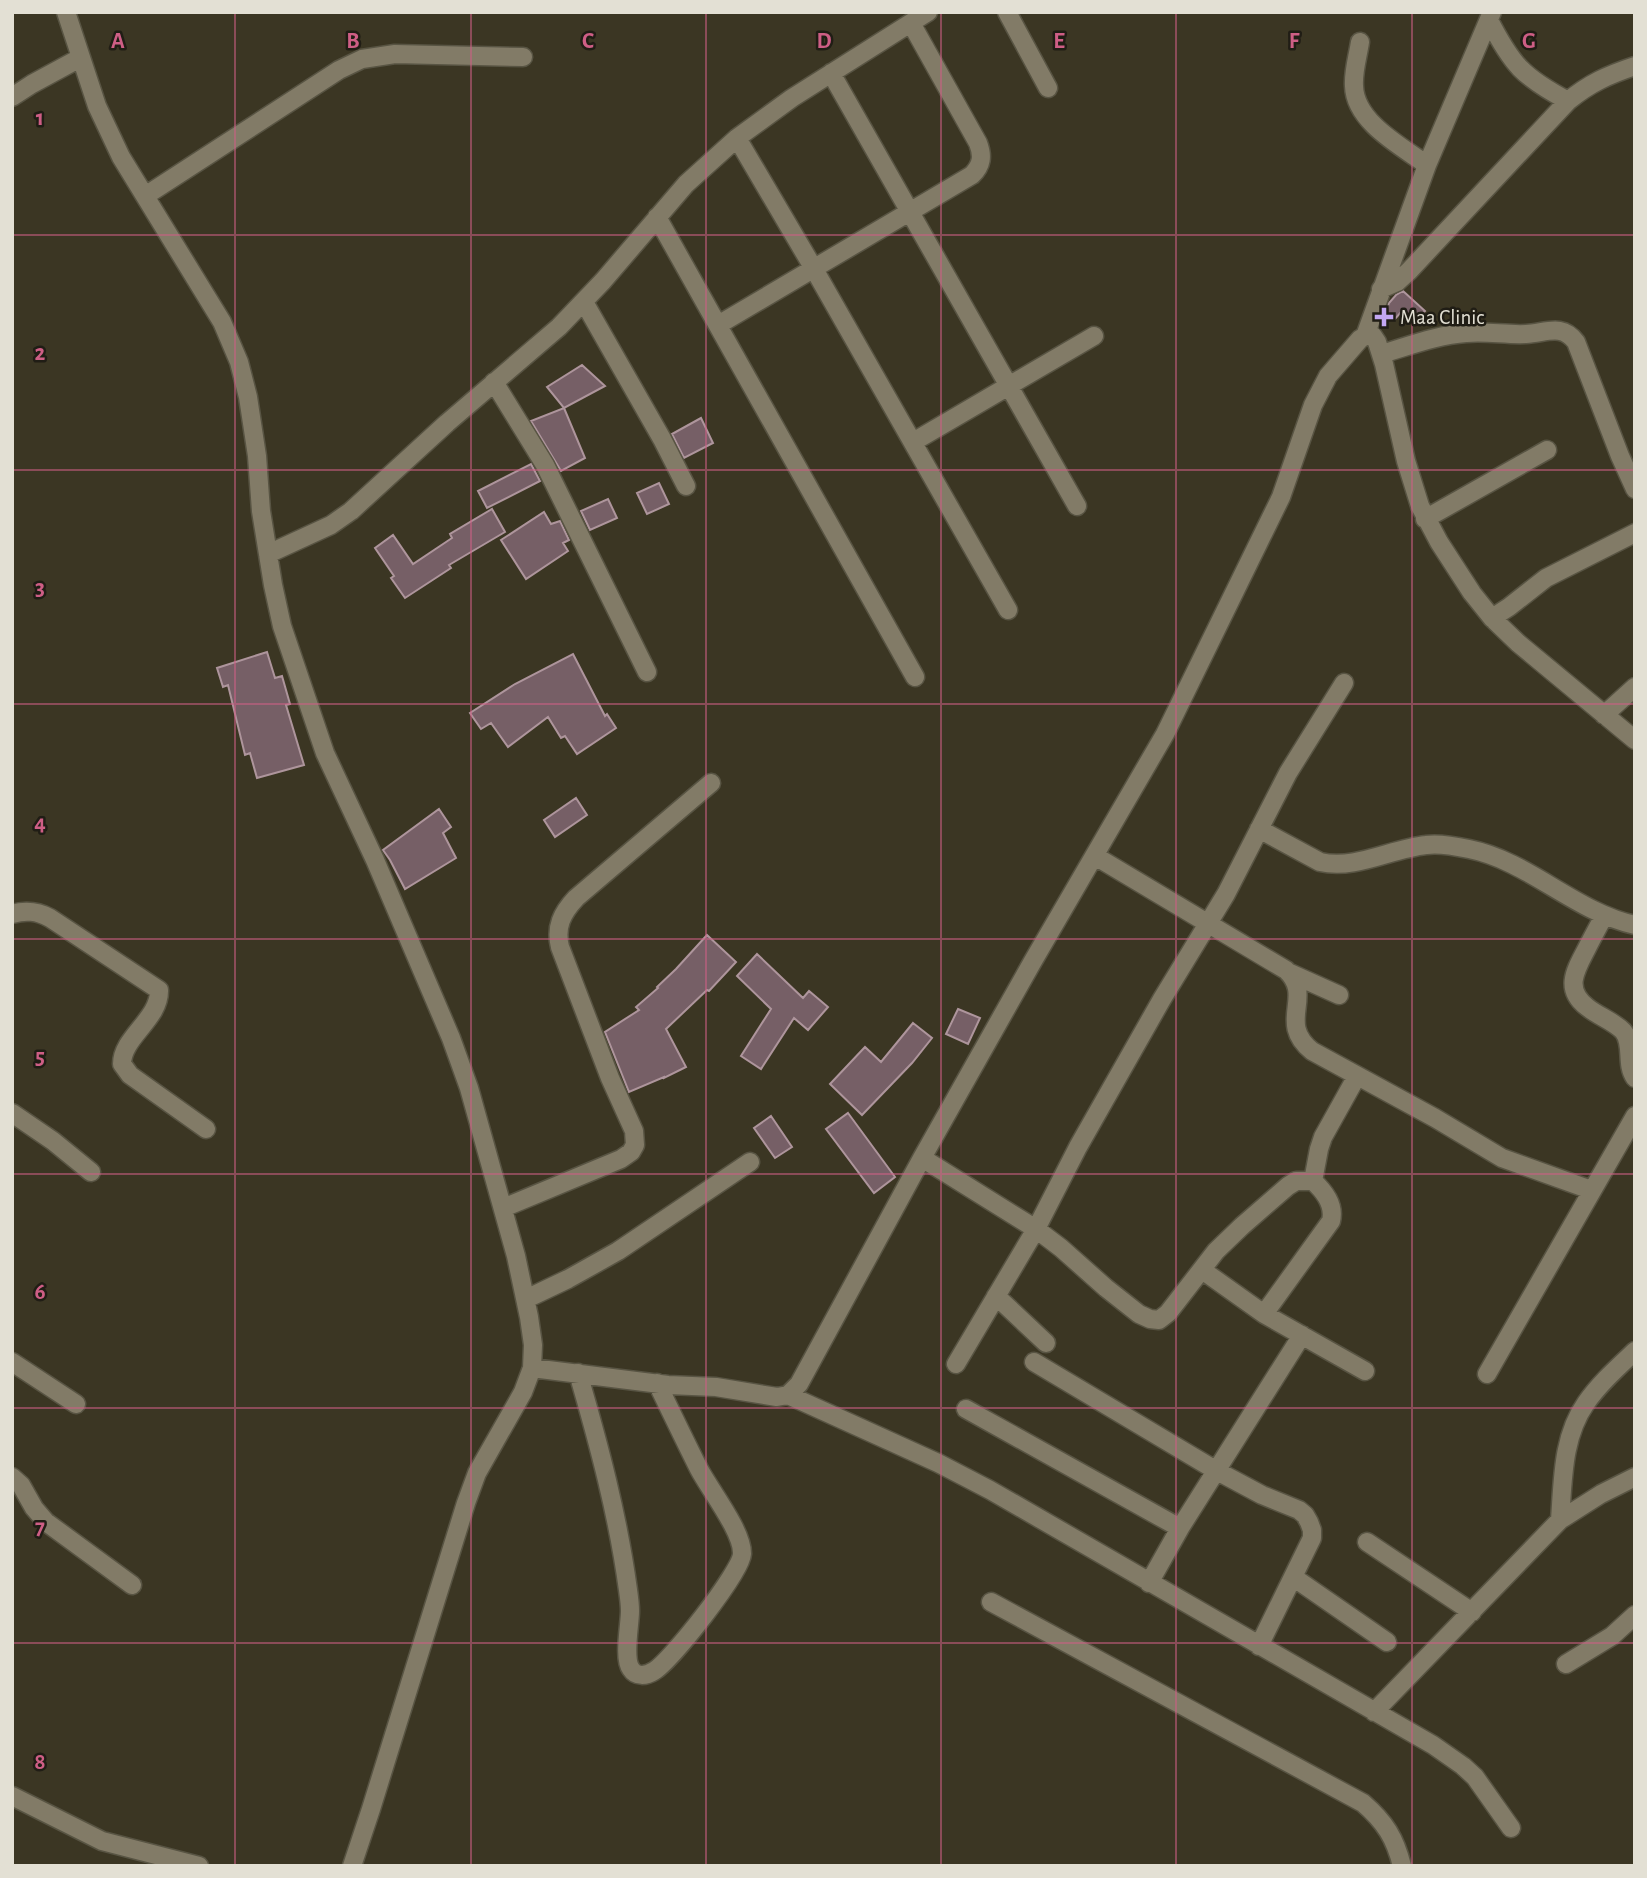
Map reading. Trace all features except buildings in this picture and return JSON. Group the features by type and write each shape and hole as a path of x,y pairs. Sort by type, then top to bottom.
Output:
{"street":[{"path":"66,12 97,106 111,137 222,322 239,362 248,397 257,456 261,511 282,626 325,753 375,860 469,1088 526,1299 533,1345 532,1368 523,1392 477,1473 352,1866"},
{"path":"268,554 331,525 351,511 417,449 559,327 687,184 737,138 792,98 928,12"},
{"path":"1007,12 1048,88"},
{"path":"1490,16 1506,51 1520,70 1540,86 1568,101"},
{"path":"1366,336 1444,121 1490,16"},
{"path":"718,325 977,169 981,158 978,143 911,23"},
{"path":"1360,41 1354,85 1359,108 1376,128 1427,165"},
{"path":"145,197 339,70 362,59 395,54 523,57"},
{"path":"12,97 80,58"},
{"path":"1381,289 1402,279 1568,101 1596,80 1635,66"},
{"path":"831,73 1077,506"},
{"path":"737,138 1008,610"},
{"path":"657,216 915,677"},
{"path":"584,302 686,486"},
{"path":"1381,354 1456,334 1529,334 1559,329 1566,332 1576,342 1635,489"},
{"path":"913,442 1094,336"},
{"path":"788,1395 799,1384 922,1158 1165,734 1272,518 1318,395 1328,376 1353,345 1366,336 1373,336 1381,354 1406,461 1425,519 1472,593 1492,618 1518,643 1635,740"},
{"path":"494,382 545,465 647,672"},
{"path":"1425,519 1547,450"},
{"path":"1492,618 1546,578 1635,533"},
{"path":"956,1364 1035,1229 1156,1011 1209,923 1288,773 1344,683"},
{"path":"1604,715 1635,687"},
{"path":"503,1208 621,1159 631,1152 635,1145 634,1131 606,1069 560,947 558,929 563,915 576,898 711,783"},
{"path":"1259,829 1320,862 1331,865 1371,859 1426,845 1448,845 1488,853 1604,916 1635,925"},
{"path":"1095,856 1290,973 1339,995"},
{"path":"12,914 26,911 50,918 159,990 158,1002 124,1052 122,1064 130,1075 206,1129"},
{"path":"1604,916 1575,971 1573,988 1587,1008 1625,1033 1630,1068 1635,1078"},
{"path":"1290,973 1299,994 1295,1024 1303,1044 1312,1051 1502,1158 1591,1189"},
{"path":"1312,1181 1323,1137 1357,1076"},
{"path":"12,1113 91,1172"},
{"path":"1487,1374 1635,1116"},
{"path":"922,1158 1035,1229 1139,1314 1160,1320 1216,1251 1241,1226 1288,1186 1296,1181 1312,1181 1321,1188 1331,1207 1331,1221 1264,1314"},
{"path":"526,1299 610,1256 750,1162"},
{"path":"1202,1270 1264,1314 1365,1371"},
{"path":"996,1297 1046,1343"},
{"path":"1149,1583 1180,1528 1302,1335"},
{"path":"1560,1520 1566,1456 1573,1427 1585,1404 1634,1352"},
{"path":"1034,1362 1217,1471 1262,1495 1300,1510 1305,1515 1312,1530 1312,1538 1259,1646"},
{"path":"12,1363 76,1404"},
{"path":"532,1368 657,1384 716,1387 777,1397 788,1395 938,1463 990,1490 1433,1745 1475,1777 1511,1828"},
{"path":"578,1373 608,1478 623,1555 630,1607 628,1662 632,1671 642,1676 655,1671 679,1647 735,1573 742,1555 736,1531 700,1472 657,1384"},
{"path":"966,1409 1180,1528"},
{"path":"12,1477 21,1485 34,1508 46,1522 132,1586"},
{"path":"1374,1712 1560,1520 1601,1494 1635,1477"},
{"path":"1367,1542 1472,1612"},
{"path":"1293,1577 1387,1642"},
{"path":"991,1602 1363,1803 1386,1825 1402,1866"},
{"path":"1566,1664 1612,1636 1635,1615"},
{"path":"12,1796 102,1841 199,1866"}],"place":[{"name":"Maa Clinic","path":"1384,317"}]}
